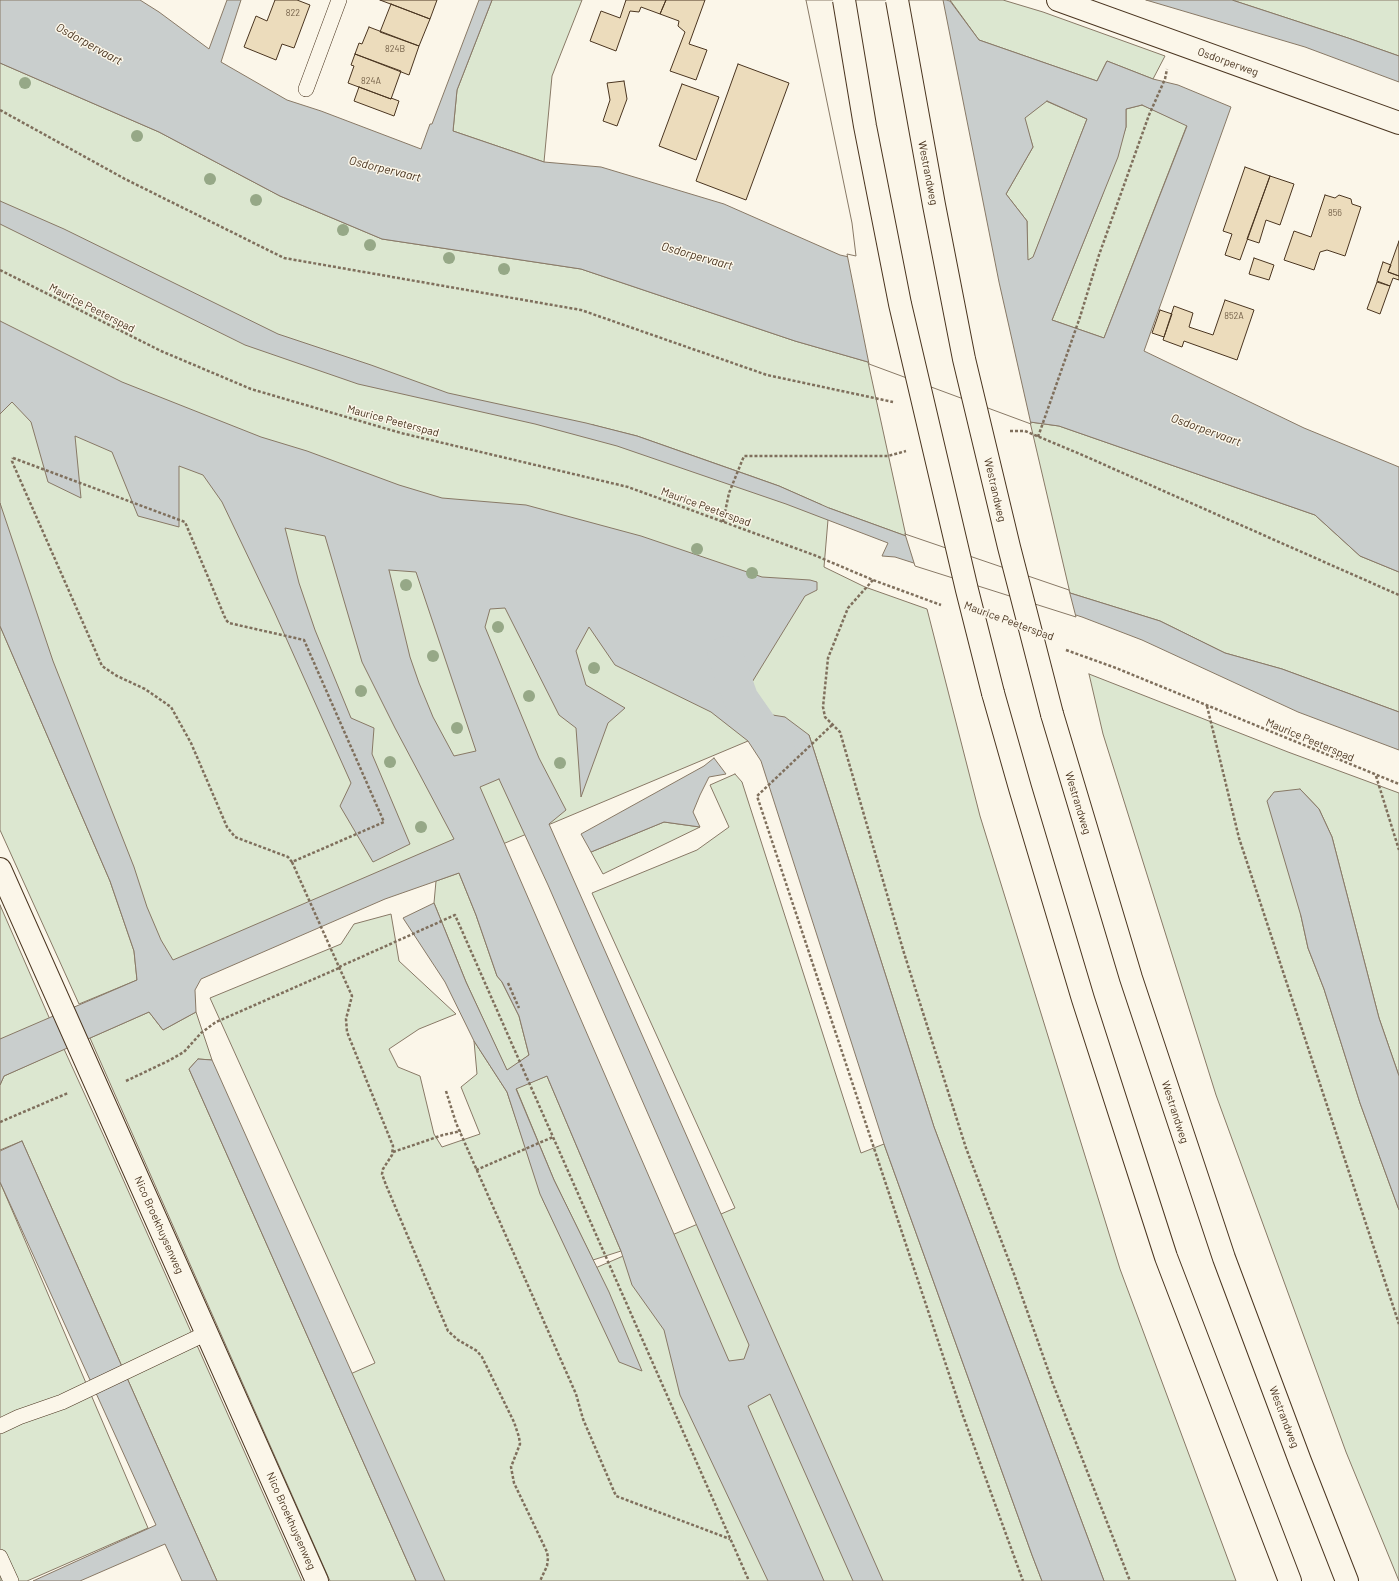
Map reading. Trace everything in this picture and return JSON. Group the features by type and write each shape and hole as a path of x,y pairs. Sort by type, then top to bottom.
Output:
{"main road":[{"path":"844,0 865,126 900,304 967,590 993,693 1022,796 1083,1000 1166,1257 1290,1581"},
{"name":"Westrandweg","path":"897,0 932,197 964,359 1009,547 1052,714 1131,978 1222,1251 1300,1461 1347,1581"},
{"name":"Osdorperweg","path":"1058,0 1399,123"},
{"name":"Nico Broekhuysenweg","path":"0,869 317,1581"}],"lane":[{"path":"306,89 339,0"},
{"path":"0,1426 19,1417 62,1402 206,1333"},
{"path":"0,1557 11,1581"}],"path":[{"path":"1038,437 1080,316 1099,255 1149,115 1165,78"},
{"path":"0,110 125,178 284,258 581,310 767,375 885,399 900,404"},
{"name":"Maurice Peeterspad","path":"0,270 161,351 251,389 401,433 628,487 814,555 873,580 948,607"},
{"path":"1002,431 1025,431 1399,595"},
{"path":"724,522 729,493 744,456 888,456 910,450"},
{"path":"292,862 384,822 304,640 229,623 226,620 185,522 13,458 12,461 14,466 102,666 117,676 145,690 171,707 191,743 227,827 235,837 288,857 292,862 352,996 346,1019 346,1032 392,1141 393,1152 384,1166 382,1174 384,1180 445,1326 451,1336 477,1351 482,1357 514,1422 519,1437 519,1449 512,1461 511,1467 514,1483 547,1552 548,1558 547,1566 540,1581"},
{"path":"873,580 848,608 828,658 823,707 825,717 840,732 842,737 904,953 966,1148 1014,1274 1053,1384 1130,1581"},
{"name":"Maurice Peeterspad","path":"1065,650 1116,668 1376,776 1399,784"},
{"path":"1207,706 1239,838 1399,1324"},
{"path":"832,725 757,796 962,1413 1023,1581"},
{"path":"1376,776 1399,850"},
{"path":"140,1075 184,1052 208,1027 216,1022 455,915 749,1581"},
{"path":"508,983 519,1008"},
{"path":"0,1122 82,1088 99,1092"},
{"path":"446,1091 456,1123 576,1394 583,1420 616,1496 730,1539"},
{"path":"393,1152 443,1135 460,1131"},
{"path":"476,1170 553,1137"}],"green space":[{"path":"492,0 582,0 552,76 544,162 453,131 457,90"},
{"path":"950,0 1003,0 1043,12 1165,56 1153,79 1107,61 1097,81 979,40"},
{"path":"1232,0 1399,0 1399,56 1348,38"},
{"path":"0,63 159,132 280,196 382,239 581,269 795,341 868,362 906,536 829,508 824,567 865,587 927,609 980,816 1120,1269 1236,1581 1104,1581 934,1127 809,735 771,735 748,741 160,988 0,566","holes":["593,425 637,436 779,486 822,505"]},
{"path":"1046,101 1087,119 1033,258 1027,261 1027,221 1006,194 1033,147 1024,118"},
{"path":"1142,105 1187,125 1104,338 1052,320 1102,196 1126,127 1126,109"},
{"path":"1030,422 1059,426 1315,515 1360,556 1399,572 1399,712 1282,669 1225,653 1160,621 1070,593"},
{"path":"0,626 110,881 134,951 137,980 79,1004 0,830"},
{"path":"1089,674 1288,752 1399,793 1399,1076 1379,1018 1332,837 1319,809 1300,789 1301,916 1308,948 1324,989 1360,1103 1399,1210 1399,1581 1346,1452 1216,1095 1103,734"},
{"path":"735,774 742,782 861,1153 884,1144 1042,1581 427,1581 337,1380 375,1363 210,998 341,944 354,924 391,914 399,961 456,1014 419,1029 389,1049 398,1067 420,1076 434,1134 442,1147 480,1134 461,1087 477,1074 474,1041 507,1092 543,1200 579,1275 735,1208 592,893 697,850 729,827 710,785"},
{"path":"664,822 700,827 603,874 591,852"},
{"path":"459,873 476,915 497,976 502,982 519,1016 529,1055 507,1071 466,982 434,903 436,881"},
{"path":"0,905 55,1031 0,1054"},
{"path":"149,1012 163,1030 196,1012 212,1060 198,1059 189,1069 416,1581 330,1581 90,1038"},
{"path":"64,1049 302,1581 217,1581 22,1141 0,1150 0,1085 4,1076"},
{"path":"547,1076 621,1251 593,1260 554,1180 516,1088"},
{"path":"0,1182 148,1528 27,1581 0,1581"}],"water":[{"name":"Osdorpervaart","path":"0,0 140,0 159,12 209,49 227,0 241,0 221,62 287,100 321,111 421,149 479,0 492,0 457,90 453,131 544,162 601,167 724,204 840,255 858,259 854,223 808,0 950,1 979,40 1097,81 1107,61 1153,79 1178,85 1231,107 1144,351 1304,428 1399,467 1399,572 1360,556 1315,515 1059,426 1030,422 868,362 795,341 581,269 382,239 280,196 159,132 0,63","holes":["1047,101 1087,119 1033,257 1028,260 1027,221 1006,194 1033,147 1025,118","1142,105 1187,126 1104,338 1052,320 1118,157 1126,127 1126,109"]},
{"path":"1146,0 1232,0 1399,56 1399,82 1305,47"},
{"path":"0,201 64,229 278,334 371,365 448,393 586,423 637,436 779,486 829,508 906,536 1070,593 1160,621 1225,653 1282,669 1399,712 1399,750 1298,712 1142,640 1082,617 895,557 882,556 888,543 786,504 617,446 535,424 358,384 245,345 0,224"},
{"path":"0,321 122,382 261,437 307,451 399,485 442,498 526,505 641,536 762,577 810,580 817,582 817,590 805,596 738,705 741,715 760,713 785,717 809,735 934,1127 1104,1581 1042,1581 884,1144 761,761 748,741 711,712 615,665 589,627 576,651 586,685 625,708 608,723 581,797 576,728 559,715 505,608 490,609 485,627 539,758 566,810 549,824 883,1581 853,1581 770,1394 748,1406 824,1581 768,1581 680,1395 664,1330 632,1285 621,1251 547,1076 516,1089 554,1180 609,1292 642,1371 619,1362 540,1194 507,1092 474,1041 445,982 403,918 434,903 466,982 507,1070 529,1055 519,1016 502,982 497,976 476,915 459,873 385,899 201,979 195,990 196,1012 163,1030 149,1012 4,1076 0,1085 0,1039 137,980 134,951 110,881 0,626 0,503 53,661 134,867 147,907 161,940 173,960 454,839 362,662 325,536 285,528 299,583 315,630 351,718 374,728 372,754 410,844 373,862 340,806 351,783 274,611 222,502 203,475 179,466 179,527 138,516 112,452 75,436 81,498 48,482 31,422 12,402 0,414","holes":["389,570 416,572 476,751 454,756 433,717 410,657","499,779 548,885 749,1345 744,1359 729,1361 480,787"]},
{"path":"714,758 726,774 709,777 700,795 693,812 700,827 664,822 591,852 581,834 704,766"},
{"path":"1300,789 1319,809 1332,837 1379,1018 1399,1076 1399,1210 1360,1103 1324,989 1308,948 1301,916 1267,801 1274,792"},
{"path":"198,1059 212,1060 445,1581 416,1581 189,1069"},
{"path":"22,1141 217,1581 182,1581 165,1544 80,1581 33,1581 156,1525 0,1182 0,1151"}],"pier":[{"path":"806,0 943,0 999,282 1031,424 869,364 847,254 856,256 852,223"},
{"path":"905,534 1069,590 1076,617 915,566"}],"building":[{"path":"275,0 297,0 310,5 294,48 282,44 276,60 244,47 256,16 267,21"},
{"path":"380,0 437,0 430,19"},
{"path":"626,0 666,0 660,14 641,7 639,12 630,11 616,51 590,41 601,11 620,18"},
{"path":"666,0 705,0 689,44 707,50 696,80 670,71 685,32 678,26 679,21 660,14"},
{"path":"391,4 430,19 419,46 380,32"},
{"path":"369,27 419,46 409,75 355,54 359,43 362,44"},
{"path":"355,54 401,71 391,99 348,83 354,66 351,65"},
{"path":"738,64 789,83 746,200 696,181"},
{"path":"624,81 627,99 617,126 603,121 610,100 607,83"},
{"path":"682,84 719,97 696,160 659,146"},
{"path":"359,87 399,101 394,116 354,101"},
{"path":"1245,167 1270,176 1240,260 1225,255 1232,234 1223,231"},
{"path":"1270,176 1294,184 1280,225 1266,220 1259,243 1247,239"},
{"path":"1325,195 1335,198 1339,195 1351,199 1352,204 1361,207 1345,256 1327,250 1320,252 1314,270 1284,260 1294,231 1311,237"},
{"path":"1399,241 1399,276 1388,272"},
{"path":"1254,258 1274,265 1269,280 1249,274"},
{"path":"1383,262 1391,265 1388,272 1399,276 1399,280 1393,278 1390,286 1377,281"},
{"path":"1377,282 1390,286 1380,314 1367,309"},
{"path":"1225,300 1254,310 1237,360 1184,341 1182,347 1163,340 1174,306 1193,313 1189,327 1213,335"},
{"path":"1160,310 1172,314 1164,337 1152,333"}],"waterway":[{"path":"725,654 741,699 778,752"}]}
